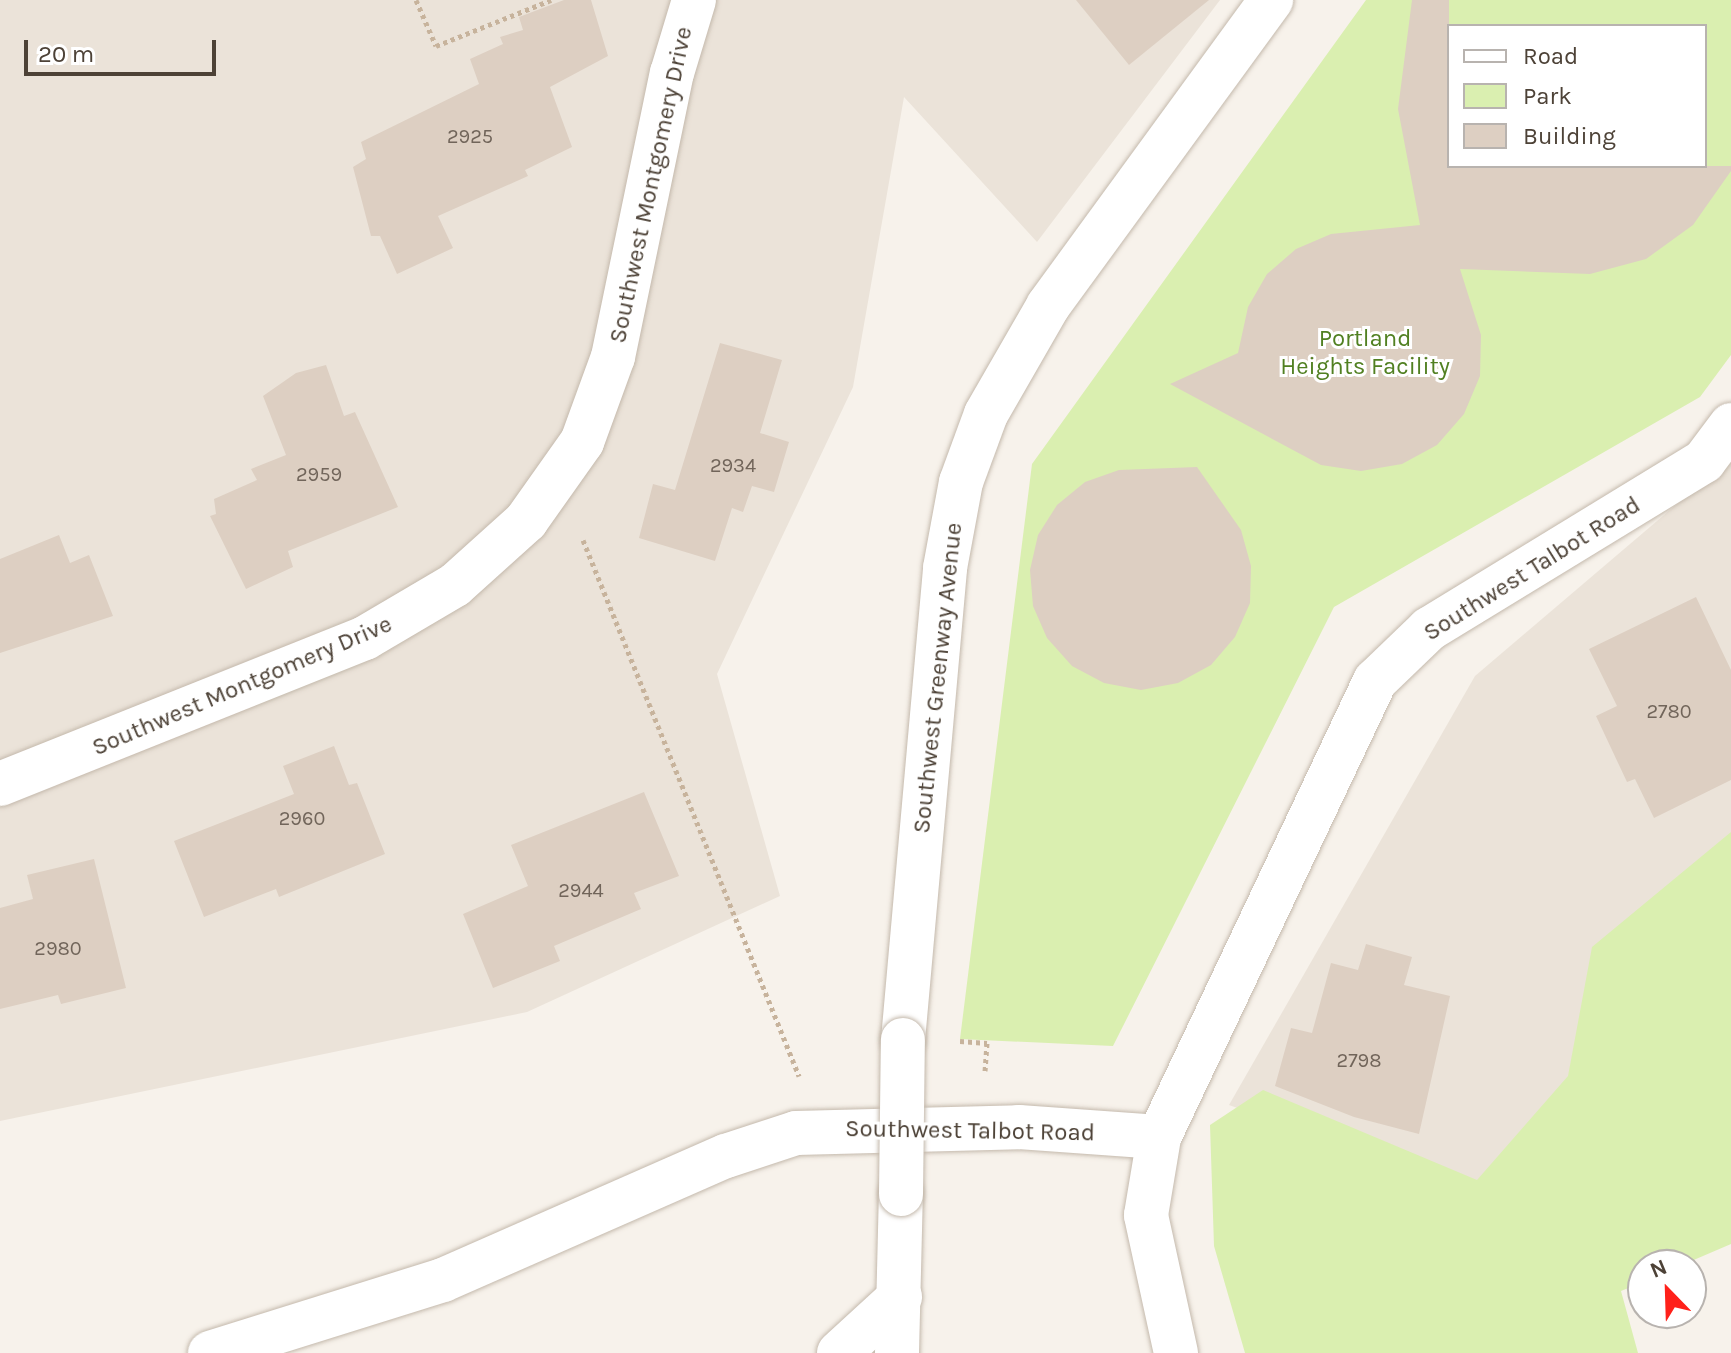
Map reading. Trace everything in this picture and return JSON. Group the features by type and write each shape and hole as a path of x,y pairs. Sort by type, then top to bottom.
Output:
{"street":[{"name":"Southwest Montgomery Drive","path":"0,784 409,616 492,554 547,496 582,442 613,357 672,73 694,0"},
{"name":"Southwest Greenway Avenue","path":"897,1353 903,1040 945,568 961,482 986,414 1048,306 1271,0"},
{"name":"Southwest Talbot Road","path":"210,1353 443,1280 726,1156 820,1130 1019,1127 1159,1137 1375,681 1429,629 1704,461 1731,425"},
{"path":"1159,1137 1146,1215 1176,1353"},
{"path":"839,1353 900,1297"}],"path":[{"path":"416,0 436,46 551,0"},
{"path":"547,496 582,536 820,1130"},
{"path":"956,1040 987,1043 982,1071 995,1071"}],"shaded area":[{"path":"0,0 1220,0 1037,242 904,97 853,387 717,674 780,896 527,1012 0,1121"},
{"path":"1731,458 1731,963 1486,1198 1229,1105 1475,676"}],"green space":[{"name":"Portland Heights Facility","path":"1366,0 1731,0 1731,355 1700,397 1334,607 1113,1046 960,1039 1032,464"},
{"path":"1731,832 1731,1244 1707,1254 1707,1249 1627,1249 1627,1289 1621,1291 1627,1313 1627,1329 1631,1329 1638,1353 1245,1353 1214,1246 1210,1125 1263,1090 1477,1180 1568,1076 1592,947"}],"building":[{"path":"564,0 591,0 608,56 550,87 572,147 525,170 528,176 438,216 453,248 397,274 380,236 371,236 353,167 366,159 361,142 479,84 470,59 503,44 500,37 523,30 519,17"},
{"path":"1076,0 1209,0 1129,65"},
{"path":"1412,0 1449,0 1447,168 1731,166 1731,171 1693,225 1646,259 1590,274 1460,269 1481,335 1480,376 1464,414 1437,445 1402,464 1361,471 1321,465 1170,384 1238,353 1248,307 1267,274 1296,249 1331,234 1420,225 1398,109"},
{"path":"720,343 782,360 760,433 789,442 774,492 752,486 743,512 732,508 715,561 639,538 653,484 675,490"},
{"path":"326,365 344,416 355,412 398,507 288,551 293,567 246,589 210,516 216,514 214,499 257,480 251,469 286,455 263,396 296,373"},
{"path":"1197,467 1241,530 1251,566 1250,603 1235,637 1211,665 1178,683 1141,690 1104,683 1072,666 1047,638 1033,606 1030,570 1038,535 1057,505 1085,482 1119,470"},
{"path":"59,535 70,563 89,555 113,616 0,653 0,559"},
{"path":"1696,597 1731,670 1731,780 1654,818 1635,779 1627,782 1596,716 1617,706 1589,649"},
{"path":"334,746 349,785 357,783 385,854 279,897 276,889 204,917 174,841 294,794 283,766"},
{"path":"644,792 679,876 634,893 641,909 554,946 560,961 493,988 463,914 528,886 511,845"},
{"path":"94,859 126,988 61,1004 58,995 0,1009 0,908 33,899 27,875"},
{"path":"1366,944 1412,957 1404,985 1450,996 1419,1134 1354,1117 1275,1086 1291,1028 1312,1033 1331,963 1358,970"}]}
